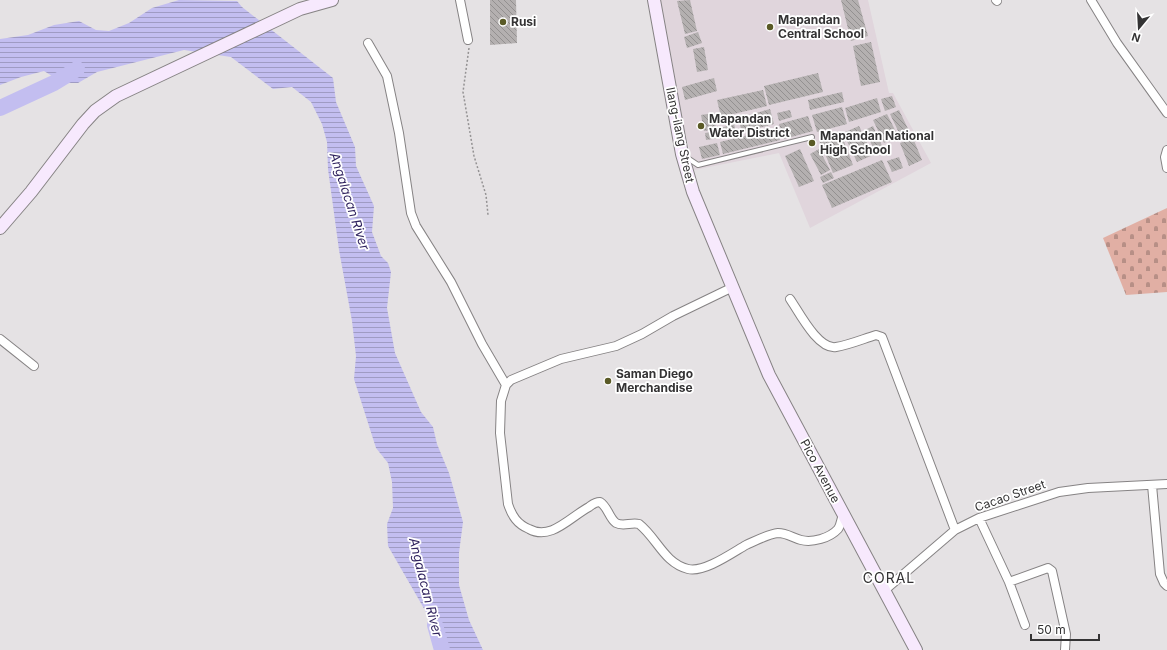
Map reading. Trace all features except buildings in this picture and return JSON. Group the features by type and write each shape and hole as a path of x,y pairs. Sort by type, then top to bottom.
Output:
{"street":[{"path":"0,228 31,192 83,124 95,112 116,96 300,9 332,0"},
{"path":"460,0 468,40"},
{"name":"Ilang-ilang Street","path":"654,0 682,154 693,192 733,287"},
{"path":"1091,0 1117,43 1167,114"},
{"path":"368,43 388,76 399,133 410,213 416,226 451,282 482,344 506,385"},
{"path":"1167,150 1165,157 1167,168"},
{"path":"733,287 616,346 561,359 511,380 506,385 501,401 500,434 508,504 512,515 521,525 531,531 541,534 550,532 581,511 597,502 600,502 615,522 623,524 639,524 663,553 674,562 688,569 697,570 772,534 789,535 801,540 820,539 836,530 843,514"},
{"name":"Pico Avenue","path":"733,287 769,375 916,650"},
{"path":"790,299 817,338 826,345 836,347 876,335 882,338 955,530"},
{"path":"0,339 34,366"},
{"name":"Cacao Street","path":"885,590 955,530 979,518 1059,492 1088,488 1167,484"},
{"path":"1152,485 1160,574 1167,586"},
{"path":"979,518 1009,582 1025,625"},
{"path":"1009,582 1048,568 1052,571 1066,634 1065,650"}],"lane":[{"path":"682,154 698,165 812,137"}],"path":[{"path":"468,40 462,92 474,156 486,195 488,214"}],"shaded area":[{"path":"660,0 868,0 889,93 893,93 931,163 810,228 779,153 694,170 681,113"}],"green space":[{"path":"1167,208 1167,292 1126,295 1103,238"}],"water":[{"path":"179,0 237,1 242,7 333,78 336,102 355,147 356,166 374,206 372,232 381,256 388,263 391,272 387,308 395,353 421,412 433,427 437,444 449,473 463,522 459,553 459,585 469,620 483,650 442,650 426,612 388,546 387,524 393,508 392,482 388,463 376,448 354,379 356,356 352,321 339,250 328,169 327,142 322,124 311,102 292,87 273,89 231,57 184,50 97,72 78,83 63,83 44,71 21,77 0,85 0,39 28,35 54,25 79,21 96,30 109,31 129,23 152,8"}],"waterway":[{"name":"Angalacan River","path":"0,108 54,83 77,69"},
{"name":"Angalacan River","path":"435,625 442,650"}],"place":[{"name":"Rusi","path":"503,22"},
{"name":"Mapandan Central School","path":"770,27"},
{"name":"Mapandan Water District","path":"701,126"},
{"name":"Mapandan National High School","path":"812,143"},
{"name":"Saman Diego Merchandise","path":"608,381"}],"district":[{"name":"CORAL","path":"889,578"}]}
